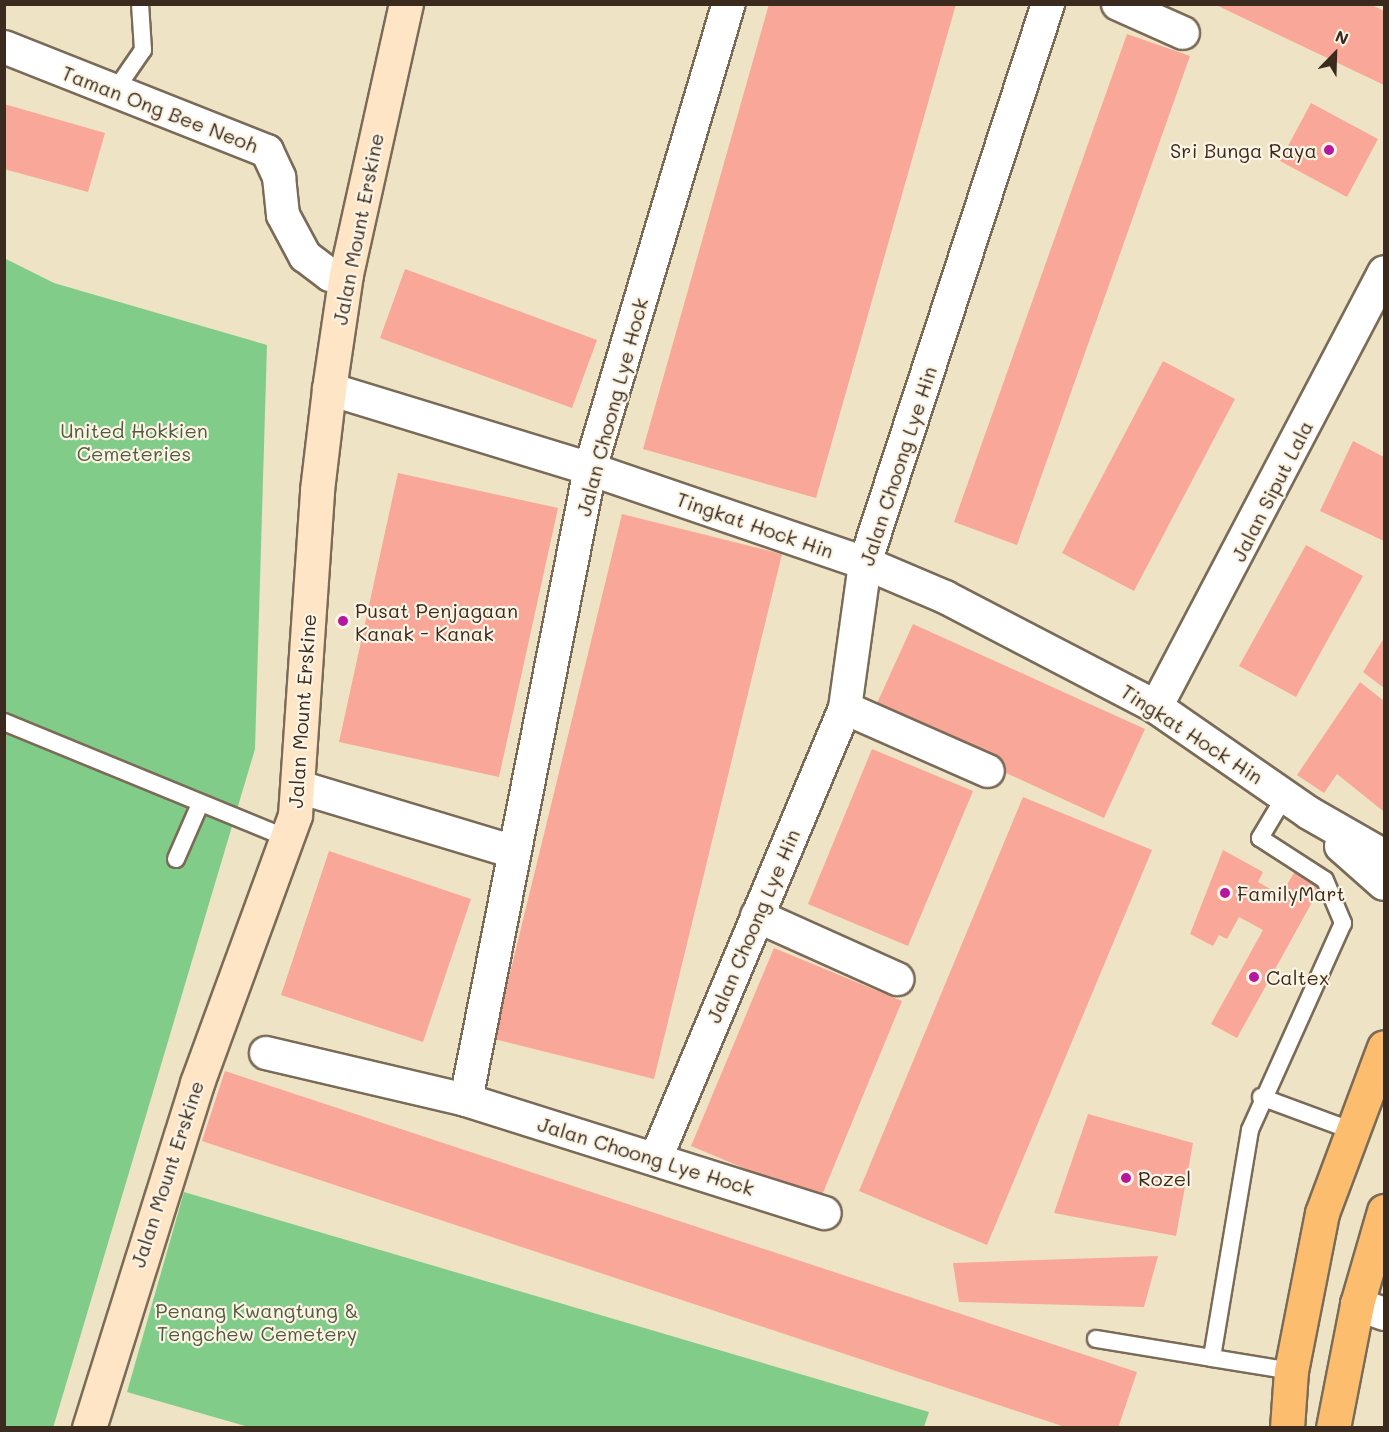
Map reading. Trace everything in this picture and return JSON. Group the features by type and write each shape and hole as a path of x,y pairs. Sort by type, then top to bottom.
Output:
{"main road":[{"name":"Jalan Mount Erskine","path":"89,1428 197,1083 289,838 300,787 317,490 329,390 346,274 406,4"},
{"path":"1287,1428 1291,1371 1322,1213 1350,1130 1384,1047"},
{"path":"1333,1428 1371,1309 1384,1210"}],"street":[{"name":"Jalan Choong Lye Hock","path":"466,1100 590,469 729,4"},
{"name":"Jalan Choong Lye Hin","path":"656,1158 845,708 865,563 1048,4"},
{"path":"1118,4 1183,33"},
{"name":"Taman Ong Bee Neoh","path":"4,47 267,152 279,177 283,216 304,256 330,275 346,274"},
{"name":"Jalan Siput Lala","path":"1156,707 1384,273"},
{"name":"Tingkat Hock Hin","path":"329,390 590,469 865,563 1053,650 1156,707 1297,805 1384,856"},
{"path":"845,708 988,771"},
{"path":"300,787 514,852"},
{"name":"Tingkat Hock Hin","path":"1297,805 1384,884"},
{"path":"757,916 897,979"},
{"name":"Jalan Choong Lye Hock","path":"266,1053 466,1100 825,1213"}],"lane":[{"path":"114,92 143,50 140,4"},
{"path":"4,722 200,804 289,838"},
{"path":"177,859 200,804"},
{"path":"1212,1358 1232,1223 1261,1096 1343,923 1325,880 1260,838 1297,805"},
{"path":"1261,1096 1350,1130"},
{"path":"1096,1339 1291,1371"}],"green space":[{"name":"United Hokkien Cemeteries","path":"4,258 54,283 267,345 255,749 53,1428 4,1427"},
{"name":"Penang Kwangtung & Tengchew Cemetery","path":"184,1192 929,1412 924,1427 252,1428 127,1392"}],"building":[{"path":"769,4 956,4 816,498 643,449"},
{"path":"1214,4 1370,4 1384,11 1384,85"},
{"path":"1127,34 1190,56 1017,545 954,522"},
{"name":"Sri Bunga Raya","path":"1311,103 1378,139 1347,197 1280,161"},
{"path":"4,104 105,133 88,192 4,169"},
{"path":"405,269 597,340 572,408 380,338"},
{"path":"1163,361 1235,399 1134,591 1062,553"},
{"path":"1353,441 1384,457 1384,541 1320,511"},
{"path":"398,473 558,508 499,777 339,742"},
{"path":"622,514 782,554 654,1079 494,1039"},
{"path":"1306,545 1363,576 1296,697 1239,666"},
{"path":"913,624 1145,729 1104,818 873,712"},
{"path":"1384,638 1384,688 1363,672"},
{"path":"1360,682 1384,701 1383,811 1337,774 1324,793 1297,775"},
{"path":"872,749 973,791 908,946 808,904"},
{"path":"1023,797 1152,850 987,1245 859,1191"},
{"name":"Caltex","path":"1223,850 1263,872 1258,882 1281,895 1295,871 1321,886 1237,1038 1211,1024 1263,930 1239,917 1227,939 1219,935 1213,946 1190,934"},
{"path":"329,851 471,899 423,1042 281,995"},
{"path":"774,948 902,1001 820,1200 691,1146"},
{"path":"225,1071 1137,1372 1118,1428 1068,1428 202,1141"},
{"name":"Rozel","path":"1088,1114 1193,1143 1176,1236 1054,1213"},
{"path":"1158,1256 1144,1307 959,1302 953,1263"}],"place":[{"name":"Sri Bunga Raya","path":"1329,150"},
{"name":"Pusat Penjagaan Kanak - Kanak","path":"343,621"},
{"name":"FamilyMart","path":"1225,893"},
{"name":"Caltex","path":"1254,977"},
{"name":"Rozel","path":"1126,1178"}]}
